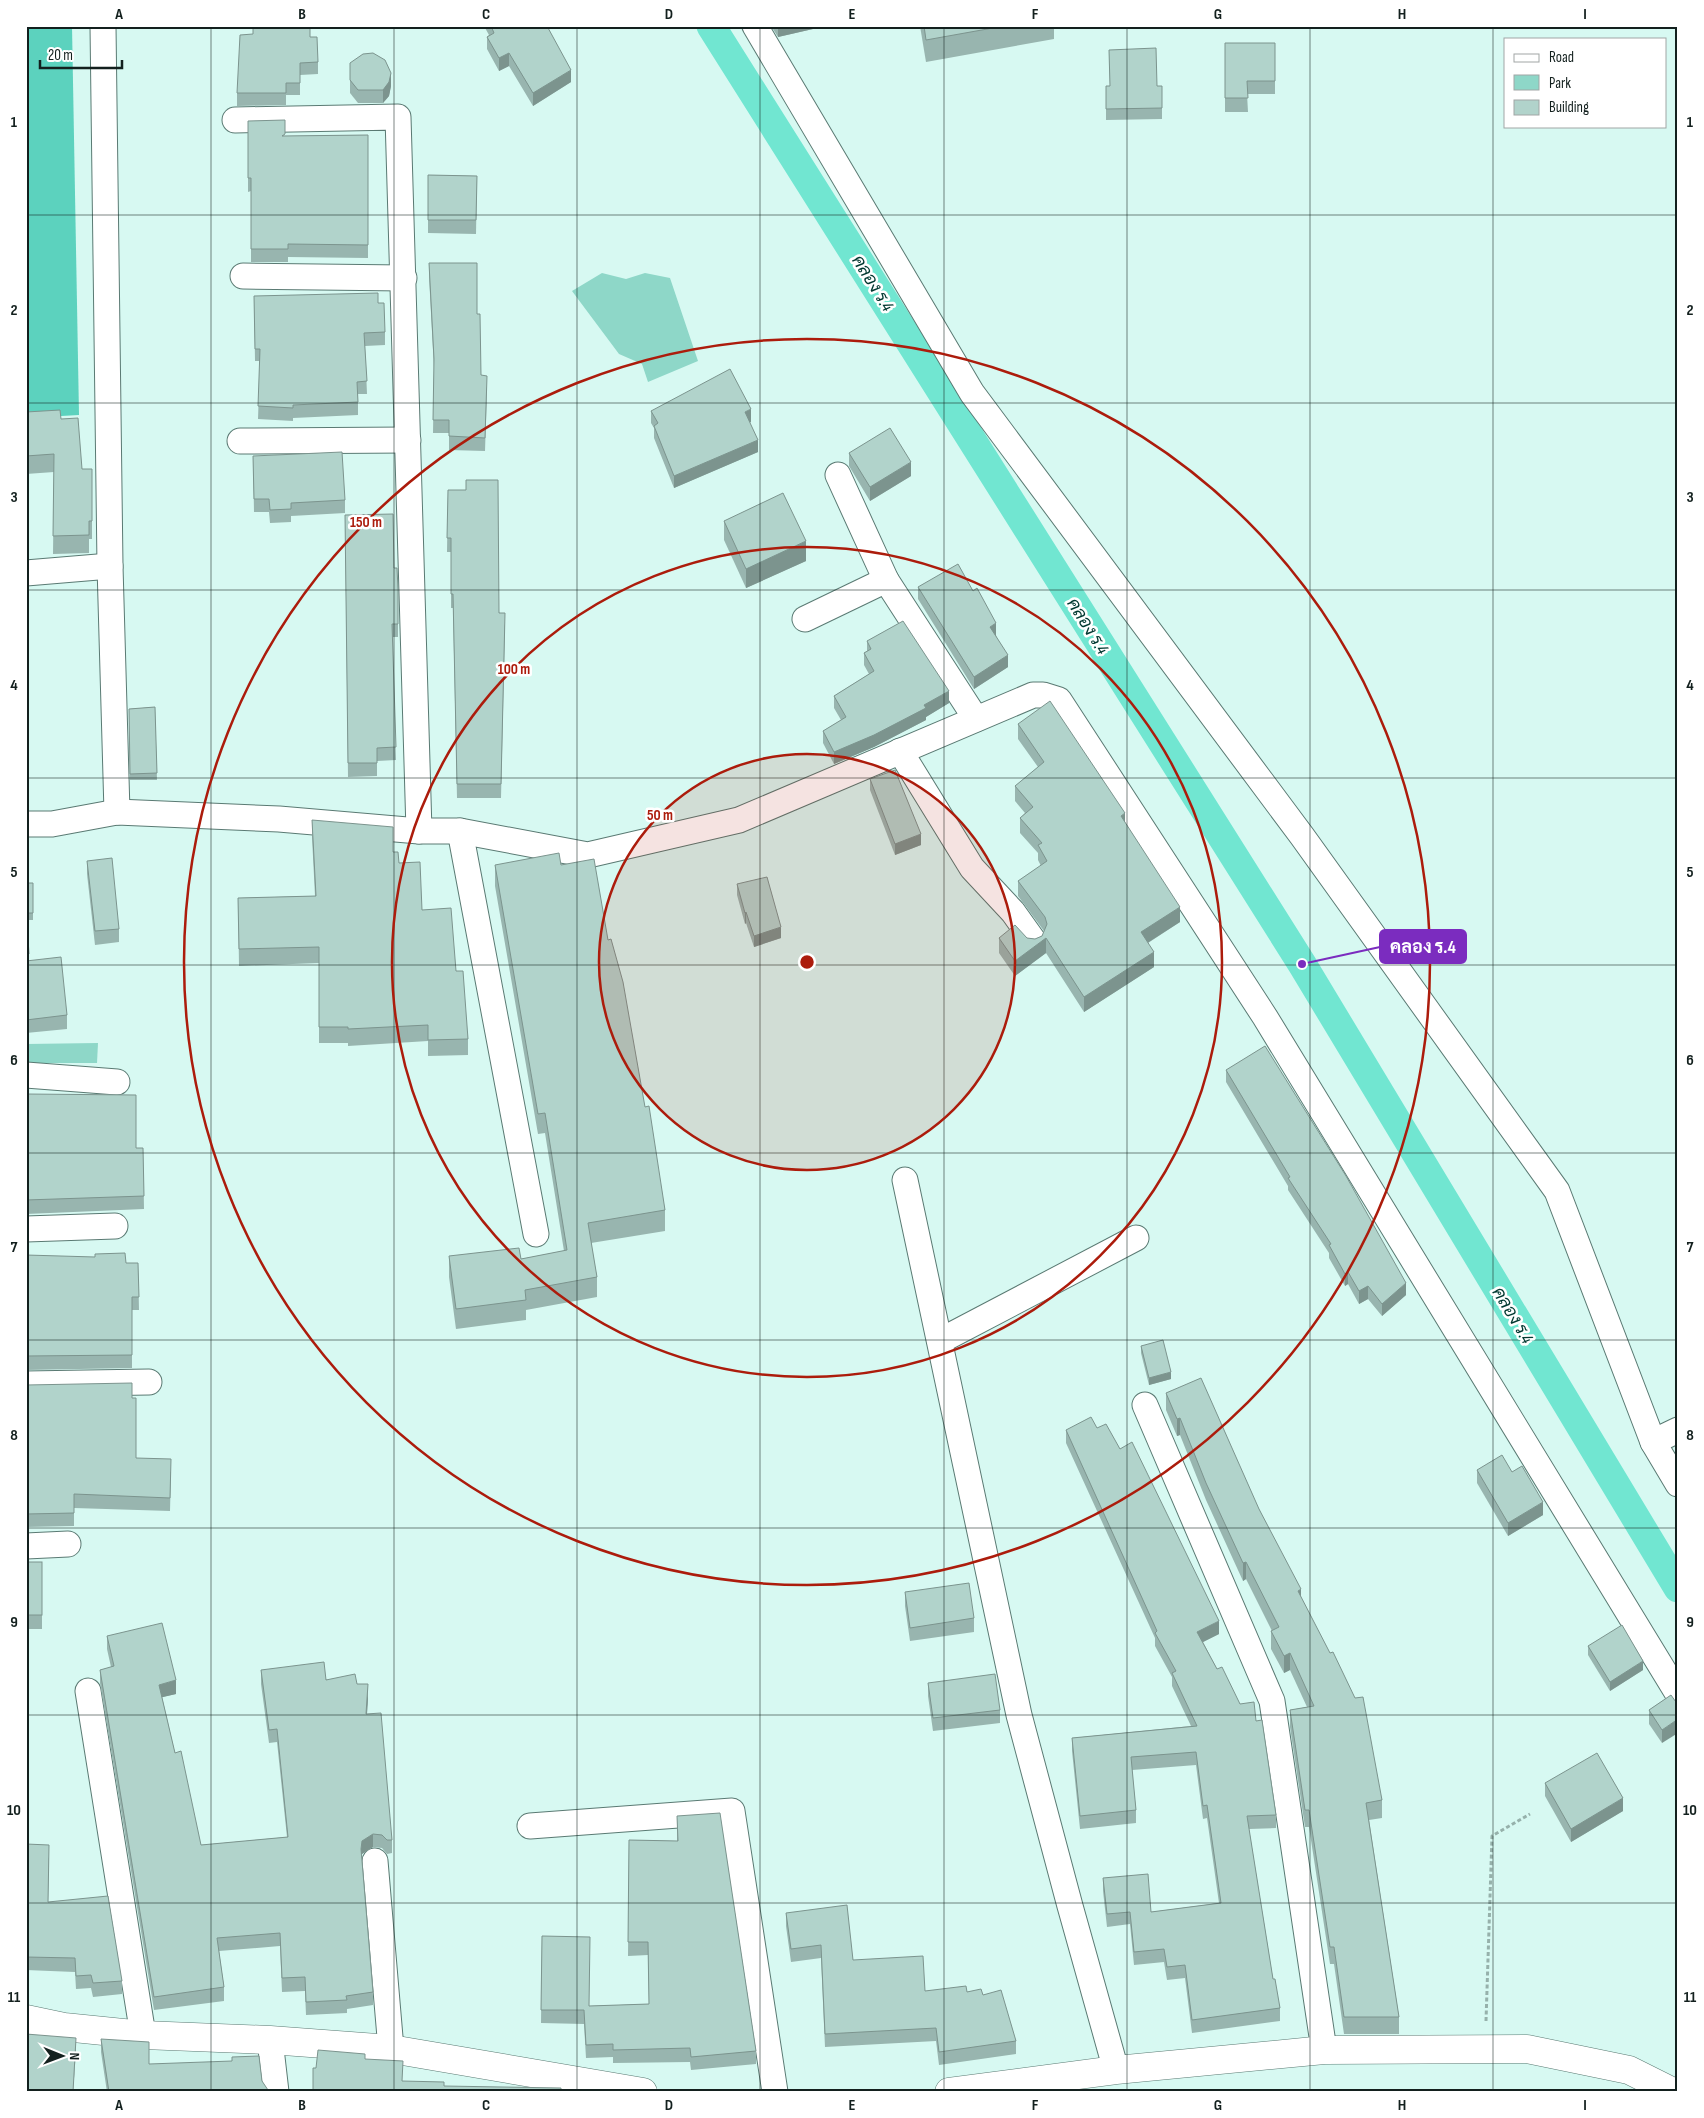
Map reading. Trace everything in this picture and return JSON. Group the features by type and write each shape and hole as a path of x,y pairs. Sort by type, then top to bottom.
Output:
{"street":[{"path":"103,26 110,566 117,812"},
{"path":"755,26 972,393 1302,836 1557,1192 1653,1442 1678,1484"},
{"path":"235,120 398,118 419,831"},
{"path":"243,276 404,278"},
{"path":"240,442 408,440"},
{"path":"838,475 886,580 976,719"},
{"path":"26,573 110,566"},
{"path":"805,619 886,580"},
{"path":"26,824 52,824 117,812 279,819 419,831 460,831 588,855 738,820 1033,695 1042,695 1058,700 1265,1017 1678,1694"},
{"path":"900,751 972,868 1014,912 1033,940"},
{"path":"460,831 536,1234"},
{"path":"26,1075 117,1082"},
{"path":"906,1180 1019,1715 1116,2070"},
{"path":"26,1229 116,1226"},
{"path":"940,1341 1136,1238"},
{"path":"26,1384 150,1382"},
{"path":"1144,1405 1272,1701 1324,2050"},
{"path":"1653,1442 1678,1430"},
{"path":"26,1546 68,1544"},
{"path":"88,1691 143,2035"},
{"path":"530,1826 732,1811 776,2092"},
{"path":"375,1861 391,2049"},
{"path":"26,2019 64,2027 143,2035 270,2040 391,2049 643,2092"},
{"path":"270,2040 276,2092"},
{"path":"949,2092 1116,2070 1324,2050 1485,2049 1527,2049 1629,2070 1673,2092"}],"path":[{"path":"1485,2049 1492,1836 1530,1814"}],"green space":[{"path":"26,26 72,26 79,415 26,418"},
{"path":"602,273 626,279 645,273 670,278 698,361 648,382 642,364 619,354 572,291"},
{"path":"98,1043 97,1063 26,1063 26,1044"}],"building":[{"path":"253,26 310,26 310,37 317,37 318,62 300,63 300,83 286,83 286,93 237,93 240,35 253,34"},
{"path":"491,26 547,26 571,70 533,93 509,53 499,58 487,37 494,33"},
{"path":"924,26 1004,26 926,40"},
{"path":"1225,43 1275,43 1275,81 1247,81 1248,98 1225,98"},
{"path":"1156,48 1157,86 1162,86 1162,108 1106,109 1106,86 1110,86 1109,50"},
{"path":"373,53 385,60 391,73 389,82 383,90 358,90 350,80 350,63 363,54"},
{"path":"285,120 285,134 282,136 368,135 368,245 288,244 288,249 251,249 251,178 248,178 248,121"},
{"path":"428,175 477,176 476,220 428,220"},
{"path":"429,263 477,263 477,314 480,314 481,375 487,376 485,438 449,436 449,420 433,420 434,359"},
{"path":"378,293 378,303 384,303 385,332 364,333 367,381 357,382 358,402 293,405 293,408 258,406 260,349 255,349 254,296"},
{"path":"730,369 751,409 745,412 758,440 674,476 654,426 658,423 651,411"},
{"path":"60,410 61,419 78,418 82,469 92,469 92,521 89,521 89,535 53,536 54,454 26,456 26,412"},
{"path":"890,428 911,462 870,487 849,453"},
{"path":"342,452 345,500 291,503 291,509 270,510 269,499 254,499 253,456"},
{"path":"466,480 498,480 499,613 505,613 501,784 457,784 451,538 447,538 448,490 466,490"},
{"path":"783,493 806,541 746,569 724,521"},
{"path":"393,514 394,568 397,568 398,589 398,624 392,624 396,747 377,748 377,763 348,763 345,515"},
{"path":"958,564 973,591 977,588 996,623 990,627 1008,655 974,677 918,587"},
{"path":"903,621 949,691 924,705 926,708 874,735 834,752 823,731 846,717 834,696 874,671 864,653 871,649 867,641"},
{"path":"1050,701 1125,813 1121,816 1180,907 1141,932 1154,952 1084,997 1046,938 1015,961 999,938 1015,925 1027,938 1035,939 1042,936 1047,924 1045,917 1018,881 1047,861 1038,845 1042,843 1020,818 1033,807 1015,786 1044,762 1018,724"},
{"path":"155,707 157,773 130,774 129,709"},
{"path":"895,770 921,834 895,844 870,779"},
{"path":"312,820 393,827 393,852 398,852 399,863 420,862 422,910 451,908 456,971 463,971 468,1039 428,1040 428,1025 348,1029 348,1027 319,1027 319,947 239,949 238,898 316,896"},
{"path":"559,853 561,865 594,859 608,940 611,939 623,982 645,1107 649,1106 665,1210 588,1223 597,1277 525,1290 526,1300 456,1309 449,1256 519,1248 521,1259 567,1250 545,1113 538,1114 495,865"},
{"path":"112,858 119,929 95,931 87,861"},
{"path":"767,877 781,927 754,936 737,884"},
{"path":"26,883 33,883 33,913 27,913"},
{"path":"26,908 29,954 26,954"},
{"path":"61,957 67,1015 26,1020 26,961"},
{"path":"1265,1046 1346,1176 1406,1283 1382,1304 1368,1286 1359,1291 1348,1272 1345,1274 1329,1245 1331,1244 1288,1178 1290,1177 1226,1070"},
{"path":"26,1094 136,1095 136,1148 143,1148 144,1196 26,1200"},
{"path":"125,1253 126,1263 138,1263 139,1297 132,1297 132,1355 26,1356 26,1255 95,1257 95,1254"},
{"path":"1163,1340 1171,1372 1149,1378 1141,1346"},
{"path":"1201,1378 1259,1509 1301,1589 1298,1591 1330,1653 1333,1652 1355,1698 1363,1697 1382,1800 1366,1803 1399,2017 1344,2017 1334,1947 1330,1947 1309,1810 1305,1810 1290,1710 1314,1706 1290,1653 1284,1656 1271,1631 1279,1627 1246,1562 1243,1563 1206,1483 1180,1418 1177,1419 1166,1393"},
{"path":"132,1383 132,1398 136,1398 136,1458 171,1459 170,1498 74,1494 74,1513 26,1514 26,1385"},
{"path":"1091,1417 1097,1428 1106,1424 1120,1449 1132,1442 1219,1621 1197,1632 1217,1669 1222,1667 1240,1704 1254,1702 1256,1721 1262,1720 1276,1815 1247,1816 1273,1979 1275,1979 1280,2008 1192,2020 1185,1965 1167,1967 1164,1949 1134,1952 1130,1912 1107,1914 1103,1878 1148,1874 1151,1912 1221,1903 1207,1805 1203,1806 1196,1752 1131,1757 1136,1810 1080,1816 1072,1738 1197,1726 1172,1673 1176,1671 1155,1633 1157,1631 1066,1430"},
{"path":"1502,1455 1512,1472 1522,1466 1543,1502 1508,1523 1477,1470"},
{"path":"26,1562 42,1562 42,1615 26,1615"},
{"path":"969,1583 974,1618 910,1628 905,1592"},
{"path":"162,1623 176,1680 159,1685 175,1753 181,1751 201,1845 288,1837 277,1729 269,1730 261,1670 324,1662 326,1680 355,1674 357,1684 368,1684 366,1714 381,1713 392,1840 387,1840 382,1835 373,1834 362,1841 361,1849 373,1992 346,1996 347,2000 306,2002 305,1977 282,1978 280,1933 217,1938 224,1987 154,1997 100,1670 114,1666 107,1636"},
{"path":"1622,1625 1643,1661 1610,1682 1588,1646"},
{"path":"995,1674 1000,1710 933,1718 928,1683"},
{"path":"1671,1695 1678,1705 1678,1719 1662,1730 1649,1710"},
{"path":"1597,1753 1623,1798 1571,1829 1545,1783"},
{"path":"720,1813 756,2051 691,2057 690,2048 613,2050 613,2044 586,2045 584,2010 541,2010 542,1936 590,1937 589,2006 649,2004 648,1942 628,1942 629,1840 678,1841 677,1816"},
{"path":"26,1844 49,1845 48,1902 108,1896 122,1981 93,1983 91,1975 76,1976 75,1958 26,1957"},
{"path":"847,1905 853,1960 923,1956 925,1991 966,1986 967,1992 981,1989 983,1995 1001,1990 1016,2041 939,2052 936,2028 825,2034 821,1945 791,1949 786,1913"},
{"path":"26,2034 76,2038 73,2092 26,2092"},
{"path":"101,2039 149,2042 149,2064 232,2061 232,2057 259,2056 262,2081 268,2092 109,2092"},
{"path":"318,2050 365,2054 365,2059 403,2061 402,2081 444,2082 444,2086 561,2088 561,2092 313,2092 313,2068 316,2068"}],"waterway":[{"name":"คลอง ร.4","path":"711,26 1302,964 1678,1588"}],"place":[{"name":"คลอง ร.4","path":"1302,964"}]}
